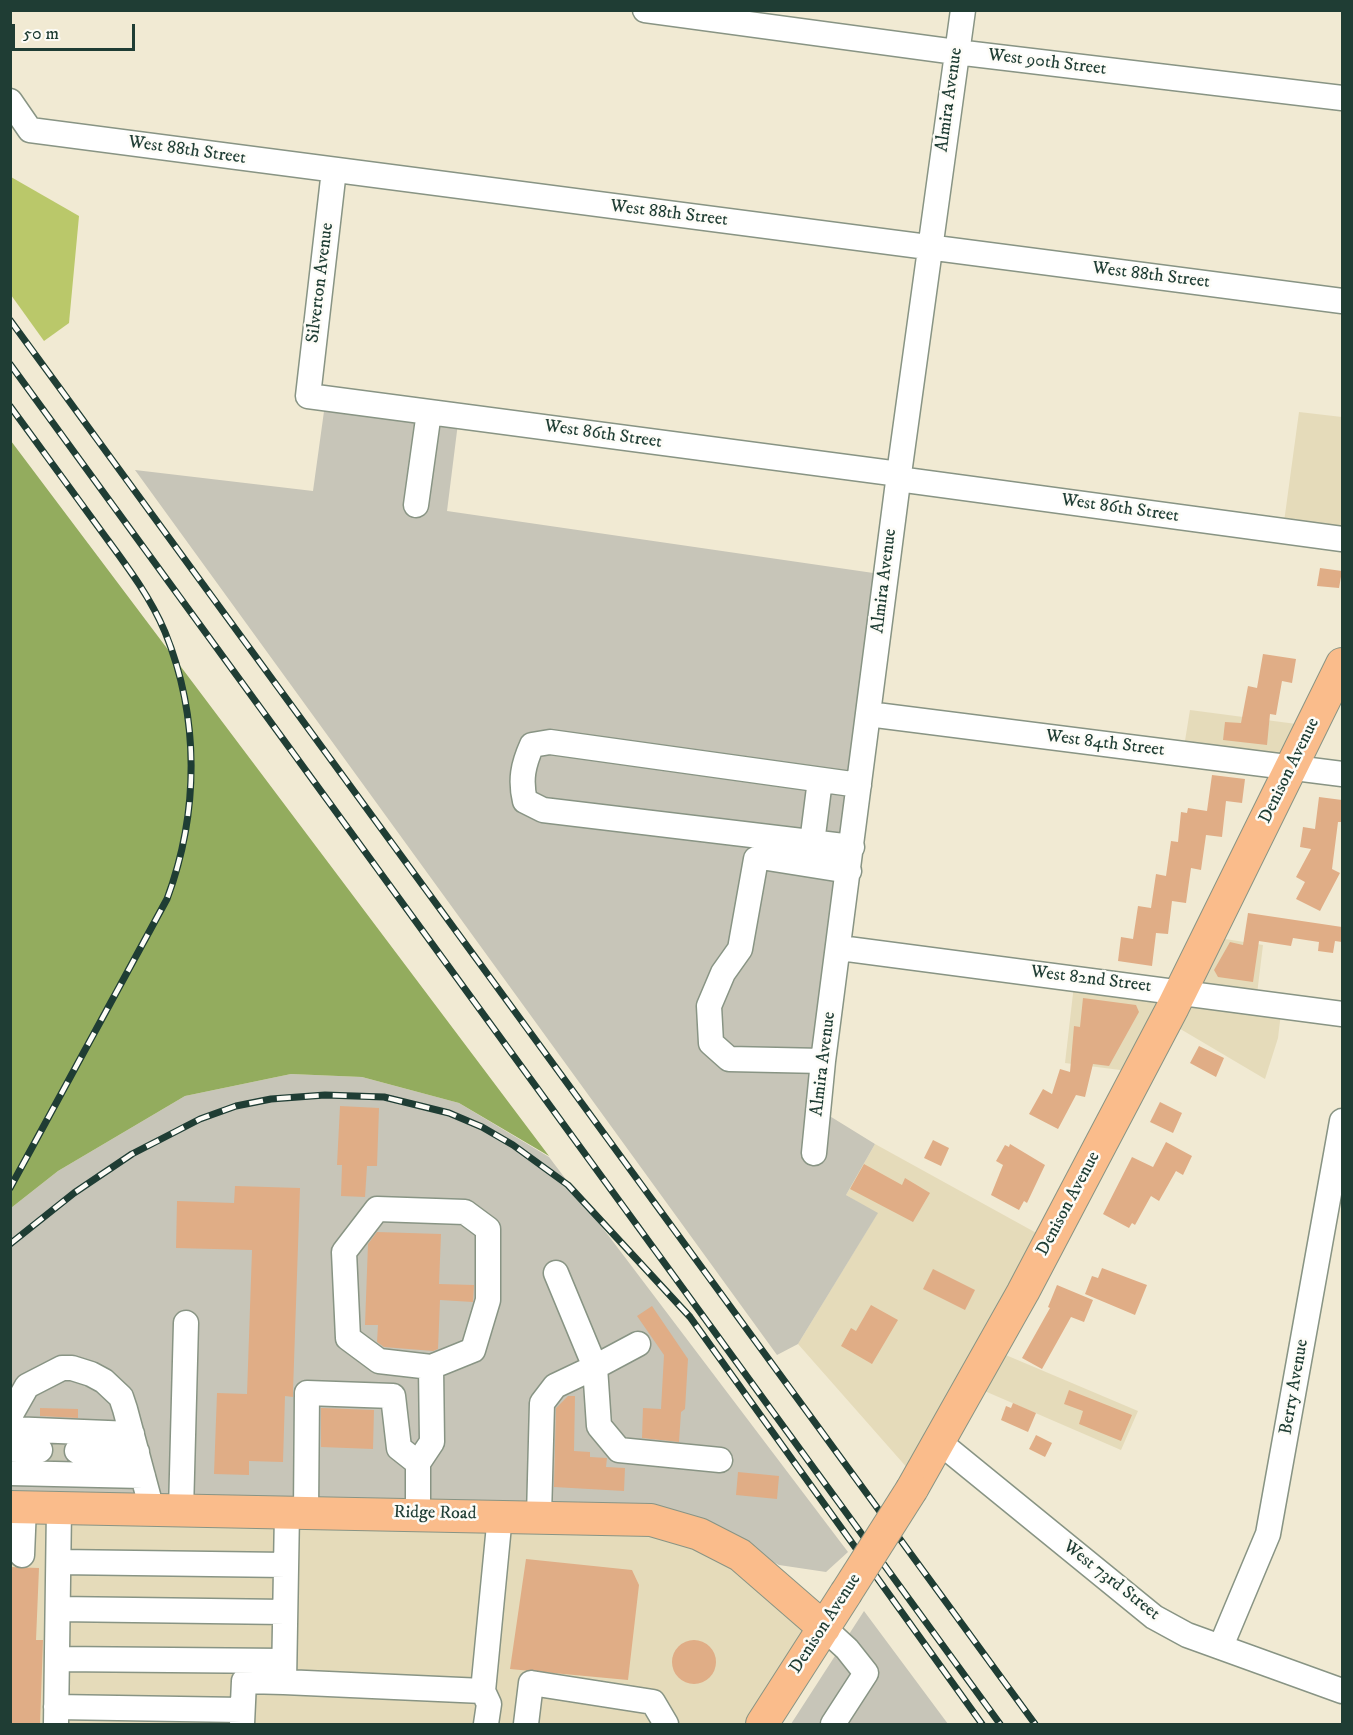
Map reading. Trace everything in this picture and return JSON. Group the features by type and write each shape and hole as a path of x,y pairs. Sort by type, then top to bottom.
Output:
{"main road":[{"name":"Denison Avenue","path":"762,1725 912,1490 1023,1292 1181,992 1342,664"},
{"name":"Ridge Road","path":"17,1507 500,1515 651,1520 699,1534 740,1555 824,1628"}],"street":[{"name":"West 90th Street","path":"645,10 956,52 1342,98"},
{"name":"Almira Avenue","path":"814,1153 823,1061 840,948 899,476 963,10"},
{"name":"West 88th Street","path":"10,101 30,130 1342,301"},
{"name":"Silverton Avenue","path":"308,396 334,170"},
{"name":"West 86th Street","path":"308,396 1342,539"},
{"path":"416,505 429,412"},
{"name":"West 84th Street","path":"868,714 1342,774"},
{"path":"852,847 543,810 525,801 521,785 524,762 532,745 550,742 859,785"},
{"path":"812,843 820,780"},
{"path":"823,1061 729,1059 711,1043 709,1006 723,973 740,950 756,859 761,857 849,871"},
{"name":"West 82nd Street","path":"840,948 1342,1014"},
{"name":"Berry Avenue","path":"1221,1646 1268,1534 1342,1133"},
{"path":"377,1209 465,1212 488,1229 488,1300 474,1350 431,1367 379,1361 348,1338 344,1252 377,1209"},
{"path":"556,1273 595,1367 599,1426 619,1450 720,1460"},
{"path":"166,1511 186,1323"},
{"path":"539,1516 542,1403 555,1386 638,1344"},
{"path":"418,1514 418,1463 432,1442 431,1367"},
{"path":"10,1416 27,1386 62,1368 72,1368 91,1374 114,1389 123,1403 143,1476 166,1511"},
{"path":"284,1672 286,1565 297,1512 307,1393 393,1396 399,1448 418,1463"},
{"path":"10,1429 134,1443"},
{"name":"West 73rd Street","path":"938,1441 1154,1617 1187,1635 1342,1691"},
{"path":"77,1450 134,1443"},
{"path":"10,1449 40,1450"},
{"path":"10,1473 143,1476"},
{"path":"17,1507 16,1555 59,1559 286,1565"},
{"path":"59,1508 56,1716 244,1721 243,1681 284,1672"},
{"path":"486,1725 489,1704 483,1691 500,1515"},
{"path":"58,1609 285,1612"},
{"path":"824,1628 847,1649 866,1673 833,1725"},
{"path":"57,1659 284,1672 483,1691"},
{"path":"526,1725 531,1683 653,1702 666,1725"}],"shaded area":[{"path":"325,404 458,423 447,511 894,576 828,1115 875,1144 846,1195 878,1213 798,1344 777,1355 135,470 313,491"},
{"path":"1299,412 1342,417 1342,529 1284,522"},
{"path":"1190,710 1304,725 1287,760 1184,747"},
{"path":"1219,938 1263,945 1257,994 1283,996 1278,1038 1265,1079 1177,1027 1152,1074 1065,1063 1074,985 1191,1001"},
{"path":"291,1074 362,1077 459,1103 549,1157 848,1552 826,1572 779,1565 701,1524 539,1502 11,1491 11,1208 58,1171 185,1096"},
{"path":"875,1144 1060,1246 1001,1353 1138,1411 1121,1450 980,1389 924,1487 798,1344 877,1214 846,1195"},
{"path":"11,1507 699,1534 824,1628 762,1724 11,1724"},
{"path":"864,1611 948,1724 791,1724"}],"green space":[{"path":"11,177 79,216 69,323 44,341 11,295"},
{"path":"11,441 549,1156 459,1103 362,1077 291,1074 185,1096 58,1171 11,1208"}],"building":[{"path":"1320,568 1342,571 1339,588 1317,586"},
{"path":"1263,654 1296,659 1292,683 1282,681 1276,715 1270,714 1267,745 1223,740 1225,722 1241,723 1248,686 1257,688"},
{"path":"1212,775 1245,779 1242,803 1226,801 1222,837 1206,835 1201,870 1191,868 1186,903 1172,901 1168,934 1156,933 1152,966 1118,961 1121,937 1133,939 1138,906 1151,908 1156,874 1166,876 1171,841 1178,842 1181,812 1187,813 1188,808 1207,811"},
{"path":"1319,797 1342,800 1342,822 1338,822 1332,869 1340,873 1320,911 1296,899 1305,882 1296,877 1311,849 1300,847 1303,827 1315,829"},
{"path":"1248,913 1342,927 1342,942 1335,941 1333,953 1318,951 1319,942 1293,938 1291,946 1259,941 1253,982 1218,977 1214,970 1230,942 1243,945"},
{"path":"1083,998 1136,1005 1139,1012 1109,1066 1093,1064 1085,1097 1076,1095 1058,1129 1029,1114 1043,1089 1052,1094 1060,1069 1070,1072 1074,1026 1080,1027"},
{"path":"1199,1046 1224,1058 1216,1077 1190,1063"},
{"path":"1160,1102 1182,1113 1173,1133 1150,1122"},
{"path":"340,1106 379,1108 377,1166 367,1166 365,1197 341,1196 342,1165 337,1165"},
{"path":"933,1140 949,1148 941,1166 924,1158"},
{"path":"1166,1142 1192,1156 1183,1175 1176,1171 1159,1201 1151,1196 1135,1225 1132,1223 1129,1228 1103,1214 1132,1157 1153,1167"},
{"path":"1010,1144 1045,1165 1027,1203 1024,1201 1019,1210 991,1195 1003,1165 996,1161 1005,1145 1009,1147"},
{"path":"864,1164 902,1185 905,1178 930,1193 913,1222 850,1189"},
{"path":"235,1186 300,1188 293,1397 285,1396 283,1462 249,1461 249,1475 214,1474 217,1393 247,1394 252,1250 176,1248 177,1201 234,1203"},
{"path":"377,1232 441,1234 439,1284 474,1285 473,1302 440,1300 438,1349 433,1351 384,1347 377,1342 378,1325 365,1325 368,1244"},
{"path":"1102,1268 1147,1285 1135,1315 1085,1294 1092,1276 1098,1278"},
{"path":"933,1269 975,1290 965,1310 923,1289"},
{"path":"1057,1285 1093,1300 1084,1322 1071,1317 1042,1369 1022,1358 1050,1308 1048,1307"},
{"path":"871,1305 898,1320 872,1364 841,1346 851,1328 856,1331"},
{"path":"652,1306 688,1359 685,1409 681,1412 679,1442 642,1438 643,1408 661,1409 664,1355 637,1316"},
{"path":"1069,1390 1132,1415 1121,1441 1079,1424 1083,1411 1064,1404"},
{"path":"568,1396 575,1396 574,1451 590,1452 590,1457 607,1458 606,1467 625,1468 624,1491 554,1487 556,1408"},
{"path":"1013,1403 1036,1413 1028,1432 1001,1420 1006,1406 1011,1408"},
{"path":"40,1408 78,1409 78,1418 40,1416"},
{"path":"321,1408 374,1410 373,1449 321,1447"},
{"path":"1036,1435 1052,1443 1045,1457 1029,1449"},
{"path":"738,1472 779,1476 777,1499 736,1495"},
{"path":"526,1559 632,1570 639,1585 628,1680 510,1669"},
{"path":"10,1567 39,1568 36,1640 43,1640 40,1725 10,1725"},
{"path":"694,1640 710,1646 716,1662 710,1678 694,1684 678,1678 672,1662 678,1646"}],"tunnel":[{"path":"40,1450 77,1451"}],"railway":[{"path":"10,320 1035,1724"},
{"path":"10,364 1000,1724"},
{"path":"10,406 126,565 159,618 185,698 191,766 190,799 185,833 178,866 167,899 10,1188"},
{"path":"10,1244 74,1193 132,1154 200,1119 236,1106 271,1099 325,1095 384,1097 449,1113 482,1127 513,1145 568,1185 690,1317 982,1724"}]}
